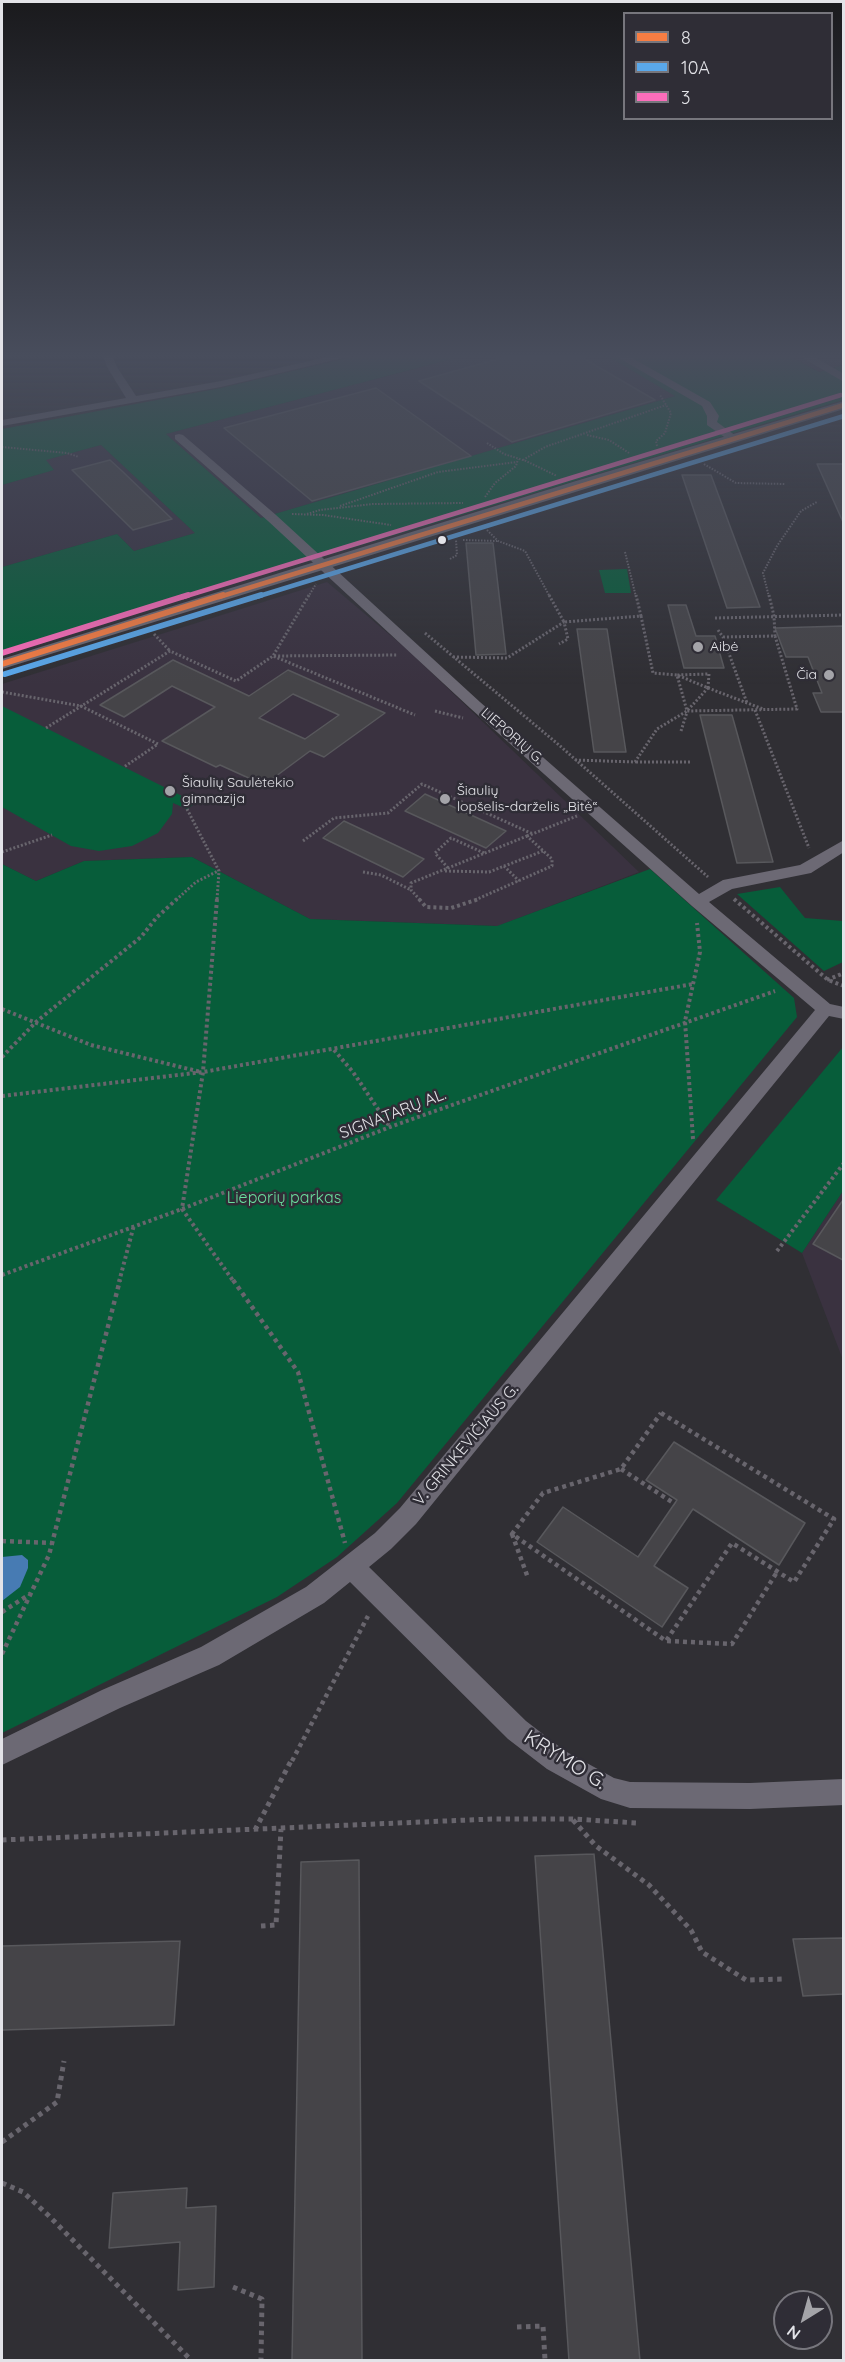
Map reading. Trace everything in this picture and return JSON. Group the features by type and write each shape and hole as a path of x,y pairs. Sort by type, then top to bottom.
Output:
{"street":[{"name":"LIEPORIŲ G.","path":"210,464 423,655 475,705 698,902 796,986 834,1011"},
{"path":"2,664 648,464"},
{"path":"698,902 720,887 805,869 843,845"},
{"name":"V. GRINKEVIČIAUS G.","path":"2,1752 111,1699 210,1656 271,1622 352,1567 408,1516 695,1166 834,1011"},
{"name":"KRYMO G.","path":"352,1567 517,1730 556,1760 610,1790 630,1795 750,1796 843,1792"}],"path":[{"path":"336,508 438,472 490,464"},
{"path":"481,504 488,490 517,464"},
{"path":"532,464 560,478 581,484"},
{"path":"706,464 736,483 785,484"},
{"path":"687,711 797,709 775,636 774,616 763,573 777,546 801,511 817,502"},
{"path":"307,514 373,504 471,503"},
{"path":"272,518 290,514 307,514 366,520 424,533"},
{"path":"495,525 484,528 498,541"},
{"path":"451,538 498,541 525,551 564,622 568,639 560,644"},
{"path":"450,559 457,555 456,540"},
{"path":"625,552 653,674 709,674 708,688 687,711 657,729 635,762"},
{"path":"150,630 170,651 236,681 273,656 318,580 323,566"},
{"path":"715,618 843,615"},
{"path":"273,656 423,655 507,658 564,622 641,616"},
{"path":"418,627 828,980 843,986"},
{"path":"718,630 723,637 747,703 756,711 814,863"},
{"path":"723,637 775,636"},
{"path":"46,728 170,651"},
{"path":"273,656 415,715"},
{"path":"677,675 766,711"},
{"path":"677,675 687,711 681,731"},
{"path":"2,692 81,706 158,744 124,767"},
{"path":"575,760 691,762"},
{"path":"303,841 334,818 388,813 422,783 533,834"},
{"path":"188,809 219,871 203,1072 182,1209 298,1372 352,1567"},
{"path":"411,890 411,883 578,816"},
{"path":"2,852 52,835"},
{"path":"363,872 381,875 411,890 426,907 451,908 471,902 552,866 552,859 527,836"},
{"path":"448,868 435,853 451,838 484,854"},
{"path":"441,871 489,872 543,850"},
{"path":"504,866 519,881"},
{"path":"2,1057 36,1022 141,937 157,917 196,882 219,871"},
{"path":"695,1166 685,1021 700,952 697,926 698,902"},
{"path":"2,1096 203,1072 693,984"},
{"name":"SIGNATARŲ AL.","path":"2,1275 182,1209 390,1127 685,1021 796,986"},
{"path":"2,1009 91,1045 203,1072"},
{"path":"334,1049 353,1072 390,1127"},
{"path":"777,1251 843,1163"},
{"path":"2,1654 52,1543 134,1225"},
{"path":"512,1534 543,1493 621,1470 661,1413 834,1519 794,1582 732,1542 666,1641"},
{"path":"621,1470 675,1504"},
{"path":"512,1534 528,1578"},
{"path":"512,1534 666,1641 732,1644 777,1572"},
{"path":"2,1541 52,1543"},
{"path":"2,1612 30,1593"},
{"path":"255,1830 380,1594"},
{"path":"2,1840 492,1819 573,1819 637,1823"},
{"path":"573,1819 596,1846 649,1886 691,1930 702,1952 746,1980 782,1979"},
{"path":"261,1926 276,1925 281,1829"},
{"path":"2,2142 57,2102 64,2061"},
{"path":"2,2182 23,2192 48,2215 191,2361"},
{"path":"233,2287 262,2300 261,2361"},
{"path":"517,2327 543,2326 545,2361"}],"shaded area":[{"path":"49,464 122,464 195,533 134,551 117,534 2,567 2,485 54,470"},
{"path":"200,464 444,464 261,518"},
{"name":"Šiaulių Saulėtekio gimnazija","path":"327,582 409,651 639,872 498,926 310,919 192,857 84,861 36,881 2,864 2,684"},
{"path":"843,1191 843,1360 802,1253"}],"green space":[{"path":"2,464 49,464 54,470 2,485"},
{"path":"122,464 200,464 261,518 443,464 630,464 2,653 2,567 117,534 134,551 195,533"},
{"path":"627,569 631,593 605,593 599,570"},
{"path":"2,706 196,803 187,809 173,803 172,814 158,833 132,846 99,851 71,846 2,807"},
{"name":"Lieporių parkas","path":"192,857 310,919 497,926 650,869 794,998 797,1017 397,1503 337,1557 277,1597 2,1733 2,864 36,881 84,861"},
{"path":"780,887 805,918 843,921 843,962 824,971 737,894"},
{"path":"843,1047 843,1191 802,1253 716,1200"}],"water":[{"path":"22,1555 28,1560 28,1568 20,1587 2,1601 2,1557"}],"building":[{"path":"94,464 114,464 172,519 133,530 72,470"},
{"path":"268,464 442,464 312,501"},
{"path":"817,464 843,464 843,522"},
{"path":"682,475 711,475 760,607 727,608"},
{"path":"466,543 493,543 506,654 476,655"},
{"name":"Aibė","path":"668,605 686,605 696,636 715,636 724,668 684,668"},
{"name":"Čia","path":"843,626 843,712 821,712 813,693 822,693 808,657 786,657 775,628"},
{"path":"577,629 607,629 626,752 594,752"},
{"path":"173,660 249,696 288,670 385,713 324,757 310,751 264,785 220,765 216,767 162,741 215,707 172,686 124,717 100,705","holes":["293,694 339,715 305,739 259,718"]},
{"path":"700,715 732,715 773,862 737,863"},
{"path":"425,794 506,831 486,848 405,811"},
{"path":"344,821 424,859 403,877 323,838"},
{"path":"843,1200 843,1260 813,1244"},
{"path":"674,1442 805,1523 779,1565 693,1509 654,1566 688,1588 662,1627 537,1542 563,1507 638,1557 677,1500 646,1480"},
{"path":"594,1854 640,2361 569,2361 535,1856"},
{"path":"359,1860 362,2361 292,2361 301,1862"},
{"path":"843,1938 843,1994 803,1996 793,1939"},
{"path":"180,1941 174,2025 2,2030 2,1946"},
{"path":"187,2188 186,2208 216,2206 214,2287 178,2290 180,2242 109,2248 113,2193"}],"transit line":[{"name":"3","path":"2,653 611,464"},
{"name":"8","path":"2,664 647,464"},
{"name":"10A","path":"5,674 687,464"}],"place":[{"name":"Aibė","path":"698,647"},
{"name":"Čia","path":"829,675"},
{"name":"Šiaulių Saulėtekio gimnazija","path":"170,791"},
{"name":"Šiaulių lopšelis-darželis „Bitė“","path":"445,799"}]}
